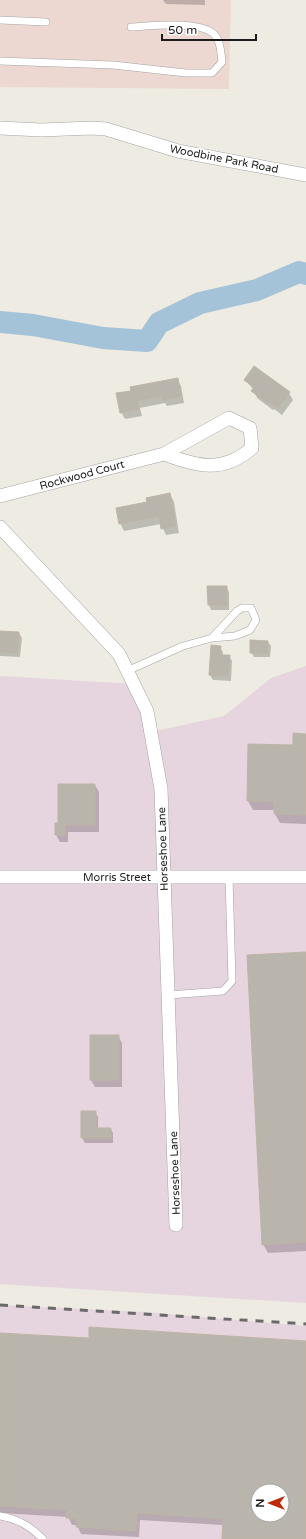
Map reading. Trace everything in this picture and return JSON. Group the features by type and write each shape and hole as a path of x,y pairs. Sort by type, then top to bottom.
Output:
{"street":[{"name":"Woodbine Park Road","path":"0,128 41,130 88,128 106,129 178,151 306,175"},
{"name":"Rockwood Court","path":"0,496 164,454 229,418 250,428 252,448 239,459 216,466 186,462 164,454"},
{"name":"Horseshoe Lane","path":"0,527 118,654 147,711 161,789 176,1225"},
{"name":"Morris Street","path":"0,877 306,877"}],"lane":[{"path":"0,20 46,22"},
{"path":"0,61 113,66 186,73 212,73 222,62 221,47 217,37 211,30 171,25 131,26"},
{"path":"127,671 183,646 212,638 235,636 250,630 256,620 251,608 242,608 237,611 212,638"},
{"path":"168,995 223,991 232,981 229,877"},
{"path":"0,1516 11,1518 31,1527 43,1539"}],"shaded area":[{"path":"0,0 231,0 229,89 0,87"},
{"path":"306,666 306,1303 0,1284 0,676 134,684 151,732 224,716 271,678"},
{"path":"0,1305 146,1312 306,1326 306,1539 0,1539"}],"building":[{"path":"254,366 290,392 278,408 270,402 269,404 251,391 254,387 244,380"},
{"path":"178,378 181,396 162,400 162,396 137,401 139,409 120,413 116,393 131,391 130,387"},
{"path":"170,493 176,526 161,529 159,516 119,524 116,508 147,502 146,498"},
{"path":"207,586 227,586 227,605 208,605"},
{"path":"0,631 19,632 18,653 0,652"},
{"path":"250,640 268,641 268,653 250,653"},
{"path":"211,645 221,646 220,655 230,655 228,676 209,675"},
{"path":"293,733 306,734 306,815 274,814 274,802 247,801 248,744 293,745"},
{"path":"58,784 95,784 95,825 65,825 65,835 55,835 55,823 58,823"},
{"path":"306,952 306,1242 262,1245 247,955"},
{"path":"90,1035 119,1035 119,1080 90,1080"},
{"path":"81,1111 96,1111 96,1128 111,1128 111,1138 81,1138"},
{"path":"89,1327 306,1341 306,1539 222,1539 223,1519 137,1513 136,1531 76,1527 77,1519 66,1518 67,1510 0,1506 0,1333 89,1338"}],"waterway":[{"path":"0,322 33,325 103,338 147,341 159,323 200,303 257,290 299,272 306,274"}],"railway":[{"path":"0,1305 306,1324"}]}
